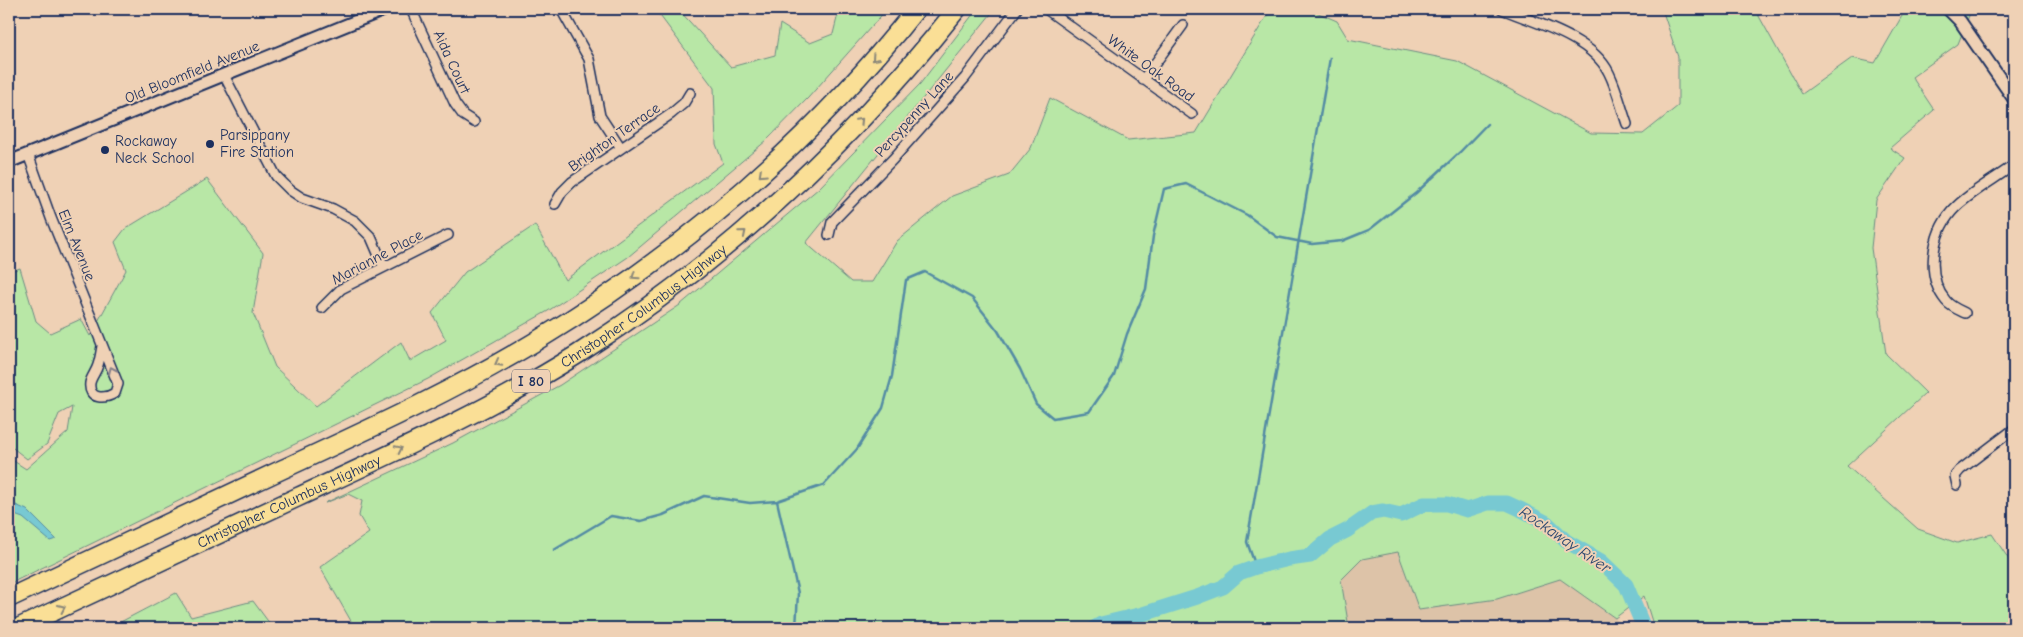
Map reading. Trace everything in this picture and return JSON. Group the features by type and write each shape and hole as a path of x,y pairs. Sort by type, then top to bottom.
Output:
{"highway":[{"name":"Christopher Columbus Highway","path":"9,598 432,398 506,359 585,311 684,240 754,182 837,100 916,9"},
{"name":"Christopher Columbus Highway","path":"18,628 355,471 459,420 549,371 602,338 704,265 752,226 798,183 886,94 957,9"}],"street":[{"name":"Old Bloomfield Avenue","path":"9,162 386,9"},
{"name":"Aida Court","path":"411,9 455,104 463,115 474,122"},
{"path":"561,9 589,59 600,116 621,148"},
{"name":"Percypenny Lane","path":"829,234 832,222 893,159 965,78 1017,9"},
{"name":"White Oak Road","path":"1046,9 1192,114"},
{"path":"1502,9 1572,39 1591,50 1609,71 1627,124"},
{"path":"1948,9 1960,21 2014,99"},
{"path":"1144,80 1183,26"},
{"path":"224,75 276,176 290,190 302,198 333,209 355,221 371,237 377,247 384,267"},
{"name":"Brighton Terrace","path":"554,204 572,182 671,114 684,103 690,93"},
{"name":"Elm Avenue","path":"28,154 118,384 115,393 103,398 96,396 90,389 90,382 98,365 102,346"},
{"path":"1965,313 1949,304 1937,284 1934,262 1937,240 1941,229 1953,210 2014,165"},
{"name":"Marianne Place","path":"322,308 341,288 448,236"},
{"path":"1957,485 1955,476 1960,470 2014,429"}],"shaded area":[{"path":"1398,552 1419,610 1497,599 1560,579 1615,618 1625,628 1349,628 1341,580 1362,559"}],"green space":[{"path":"655,9 678,9 731,67 775,55 780,24 810,43 833,34 839,10 837,9 887,9 808,98 767,140 628,257 548,311 428,379 9,584 9,458 26,469 68,432 72,407 59,414 47,444 27,459 9,445 9,272 20,268 36,321 50,333 81,319 90,336 126,270 115,242 125,229 207,179 263,253 253,313 275,367 316,406 401,342 410,361 446,340 432,313 465,272 535,225 565,280 723,163 716,144 714,88"},
{"path":"977,9 995,9 806,243 851,282 872,282 897,241 952,196 1009,175 1031,148 1050,98 1128,140 1196,133 1271,9 1309,9 1337,21 1348,39 1457,61 1591,133 1643,134 1678,106 1678,57 1662,9 1755,9 1802,94 1852,58 1875,63 1906,9 1974,9 1970,13 1958,44 1912,77 1934,110 1890,148 1905,158 1876,200 1871,248 1886,354 1926,393 1847,466 1918,529 1957,543 1992,534 2014,567 2014,628 1654,628 1644,596 1615,618 1560,579 1497,599 1419,610 1398,552 1362,559 1341,580 1349,628 355,628 320,567 369,533 359,516 362,501 348,494 325,503 453,443 560,385 680,305 819,188 920,84"},
{"path":"176,593 191,617 253,601 273,628 109,628"}],"water":[{"path":"9,502 27,510 56,539 50,541 23,518 9,513"}],"waterway":[{"path":"1256,567 1247,542 1330,58"},
{"path":"554,550 611,516 641,521 663,515 704,496 750,503 777,501 824,485 857,449 883,408 892,376 906,280 925,272 972,298 998,331 1020,369 1036,404 1053,418 1089,412 1114,376 1127,334 1146,289 1153,236 1164,189 1186,184 1247,215 1277,237 1312,244 1342,241 1369,230 1416,193 1487,124"},
{"path":"777,501 798,593 796,628"},
{"name":"Rockaway River","path":"1094,628 1101,624 1143,614 1197,597 1223,587 1239,573 1256,567 1310,556 1330,539 1348,530 1372,513 1383,511 1401,515 1424,504 1447,504 1467,510 1488,503 1507,503 1520,509 1547,523 1566,541 1601,561 1626,585 1644,628"}],"place":[{"name":"Parsippany Fire Station","path":"210,144"},
{"name":"Rockaway Neck School","path":"105,150"}]}
